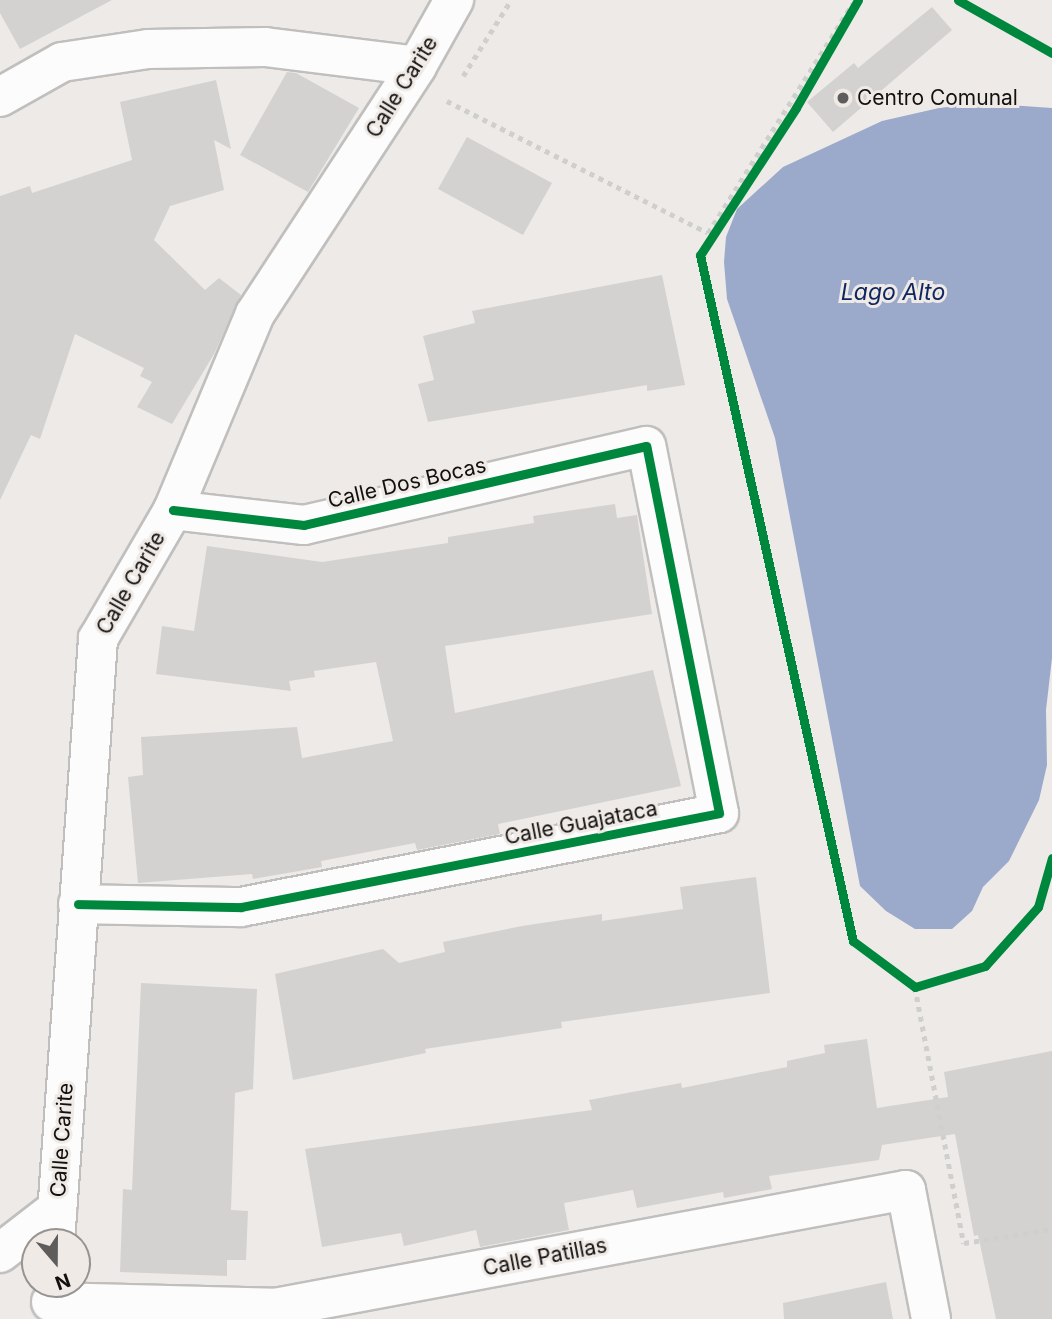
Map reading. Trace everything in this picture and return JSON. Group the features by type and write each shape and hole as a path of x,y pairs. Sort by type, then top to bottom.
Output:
{"street":[{"name":"Calle Carite","path":"56,1226 98,639 173,510 255,314 417,66 454,0"},
{"path":"0,97 62,62 148,49 265,47 417,66"},
{"name":"Calle Dos Bocas","path":"173,510 304,525 646,446"},
{"name":"Calle Guajataca","path":"78,904 241,907 719,813 646,446"},
{"name":"Calle Patillas","path":"51,1302 275,1308 906,1190 931,1319"},
{"path":"0,1253 56,1226"}],"path":[{"path":"460,80 511,0"},
{"path":"453,91 446,102 708,233 856,0"},
{"path":"856,0 796,108 701,255 853,942 915,987 964,1243 1052,1229"},
{"path":"958,0 1052,53"},
{"path":"915,987 985,967 1038,907 1052,858"}],"water":[{"name":"Lago Alto","path":"983,103 1052,108 1052,658 1046,710 1047,765 1039,800 1009,861 983,887 972,911 952,929 915,929 886,911 860,886 775,438 727,299 724,262 726,237 737,209 783,167 882,121 939,108"}],"building":[{"path":"0,0 112,0 20,49 0,13"},
{"path":"932,7 952,30 833,132 807,102 854,63 858,68"},
{"path":"287,72 296,73 359,108 308,192 240,155"},
{"path":"216,80 231,149 214,140 224,190 170,206 154,240 205,290 219,278 241,295 214,354 172,424 137,407 152,382 140,376 144,368 75,334 40,439 31,435 0,500 0,196 30,186 32,193 132,160 120,102"},
{"path":"467,137 552,183 523,235 438,189"},
{"path":"662,275 685,385 647,391 647,385 428,422 418,384 434,380 423,336 475,323 472,311"},
{"path":"615,504 617,518 637,515 652,614 445,646 455,713 653,670 681,786 498,824 500,834 417,850 415,843 321,861 322,867 253,879 252,874 138,883 128,777 143,775 141,737 297,727 302,758 393,741 376,662 314,671 315,677 289,681 291,691 156,674 162,626 194,631 207,546 322,562 448,543 448,537 534,523 533,516"},
{"path":"756,877 770,993 561,1022 562,1028 425,1049 426,1053 293,1080 275,974 383,949 399,963 445,952 443,942 522,926 602,914 602,921 683,909 680,887"},
{"path":"141,983 257,989 253,1089 235,1093 231,1210 248,1211 246,1260 227,1260 227,1276 120,1272 123,1189 132,1190"},
{"path":"867,1039 877,1108 948,1097 944,1072 1052,1051 1052,1319 996,1319 978,1235 974,1236 955,1134 882,1145 879,1160 769,1176 772,1189 724,1198 723,1192 637,1208 633,1190 564,1203 569,1230 480,1247 476,1230 404,1246 401,1233 322,1247 305,1149 592,1110 589,1100 681,1083 682,1088 787,1067 787,1061 825,1053 824,1045"},
{"path":"886,1282 893,1319 784,1319 783,1303"}],"cycle path":[{"path":"858,0 796,108 700,255 853,941 915,987 985,966 1038,907 1052,858"},
{"path":"958,0 1052,53"},
{"path":"78,904 241,907 719,813 646,446 304,525 173,510"}],"place":[{"name":"Centro Comunal","path":"843,98"}]}
